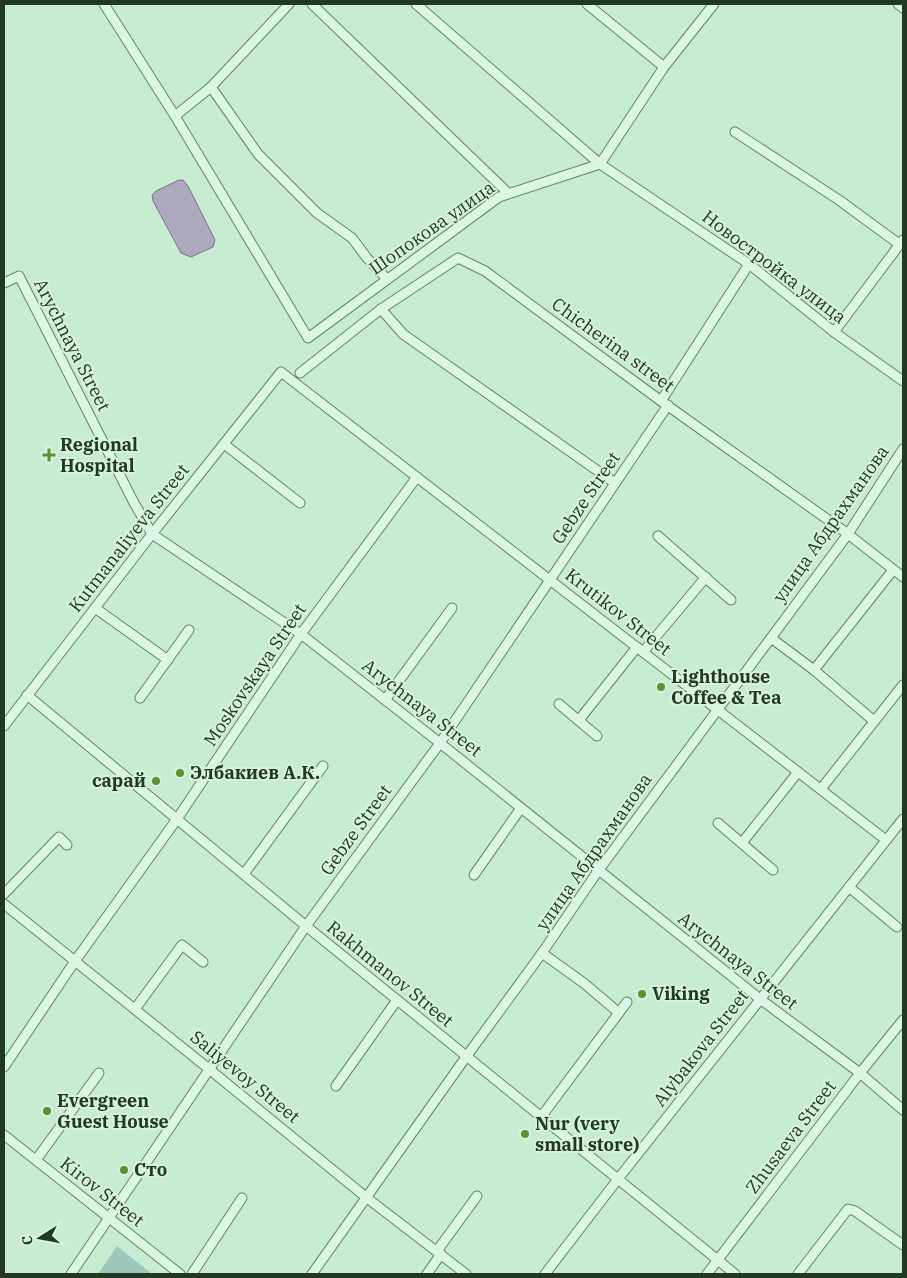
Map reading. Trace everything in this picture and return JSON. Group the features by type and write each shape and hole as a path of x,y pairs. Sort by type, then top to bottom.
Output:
{"street":[{"path":"104,4 175,116 211,87 289,4"},
{"path":"312,4 508,193"},
{"name":"Новостройка улица","path":"416,4 600,164 749,264 834,332 903,381"},
{"path":"587,4 664,67"},
{"path":"600,164 664,67 714,4"},
{"path":"898,4 903,8"},
{"path":"211,87 258,154 317,213 352,238 367,258 387,279"},
{"name":"Шопокова улица","path":"175,116 308,338 499,197 600,164"},
{"path":"735,132 901,242 834,332"},
{"name":"Chicherina street","path":"300,373 381,309 458,258 485,271 848,534 903,577"},
{"name":"Gebze Street","path":"71,1274 306,926 440,743 551,580 615,483 749,264"},
{"name":"Arychnaya Street","path":"4,283 19,276 133,501 152,534 301,634 760,1000 860,1073 903,1110"},
{"path":"381,309 403,334 615,483"},
{"name":"Kutmanaliyeva Street","path":"4,726 152,534 282,372"},
{"name":"Krutikov Street","path":"282,372 886,840"},
{"path":"224,444 300,503"},
{"name":"улица Абдрахманова","path":"312,1274 542,953 598,870 848,534 903,450"},
{"name":"Moskovskaya Street","path":"4,1067 75,961 177,819 301,634 417,477"},
{"path":"658,536 731,600"},
{"path":"814,670 893,570"},
{"path":"579,720 706,577"},
{"path":"95,608 168,660"},
{"path":"385,700 452,608"},
{"path":"140,698 189,630"},
{"path":"771,638 814,670 874,721"},
{"path":"821,789 903,685"},
{"name":"Rakhmanov Street","path":"28,695 306,926 735,1274"},
{"path":"559,704 597,736"},
{"path":"244,874 323,766"},
{"path":"742,843 798,772"},
{"path":"474,875 521,808"},
{"name":"Alybakova Street","path":"544,1274 903,819"},
{"path":"718,823 773,870"},
{"path":"4,894 59,837 66,845"},
{"path":"849,887 897,927"},
{"name":"Saliyevoy Street","path":"4,904 209,1068 367,1198 466,1274"},
{"path":"135,1009 182,946 203,962"},
{"path":"542,953 585,984 619,1013"},
{"path":"336,1086 397,1000"},
{"path":"540,1117 627,1002"},
{"name":"Zhusaeva Street","path":"707,1274 860,1073 903,1020"},
{"path":"36,1160 99,1073"},
{"name":"Kirov Street","path":"4,1135 180,1274"},
{"path":"428,1274 439,1253 477,1196"},
{"path":"192,1274 242,1198"},
{"path":"798,1274 848,1209 855,1211 903,1245"}],"shaded area":[{"path":"179,180 183,180 188,186 215,240 213,247 191,257 181,253 153,201 152,195 156,191"},
{"path":"117,1246 152,1274 98,1274"}],"place":[{"name":"Regional Hospital","path":"49,455"},
{"name":"Lighthouse Coffee & Tea","path":"661,687"},
{"name":"Элбакиев А.К.","path":"180,773"},
{"name":"сарай","path":"156,781"},
{"name":"Viking","path":"642,994"},
{"name":"Evergreen Guest House","path":"47,1111"},
{"name":"Nur (very small store)","path":"525,1134"},
{"name":"Сто","path":"124,1170"}]}
